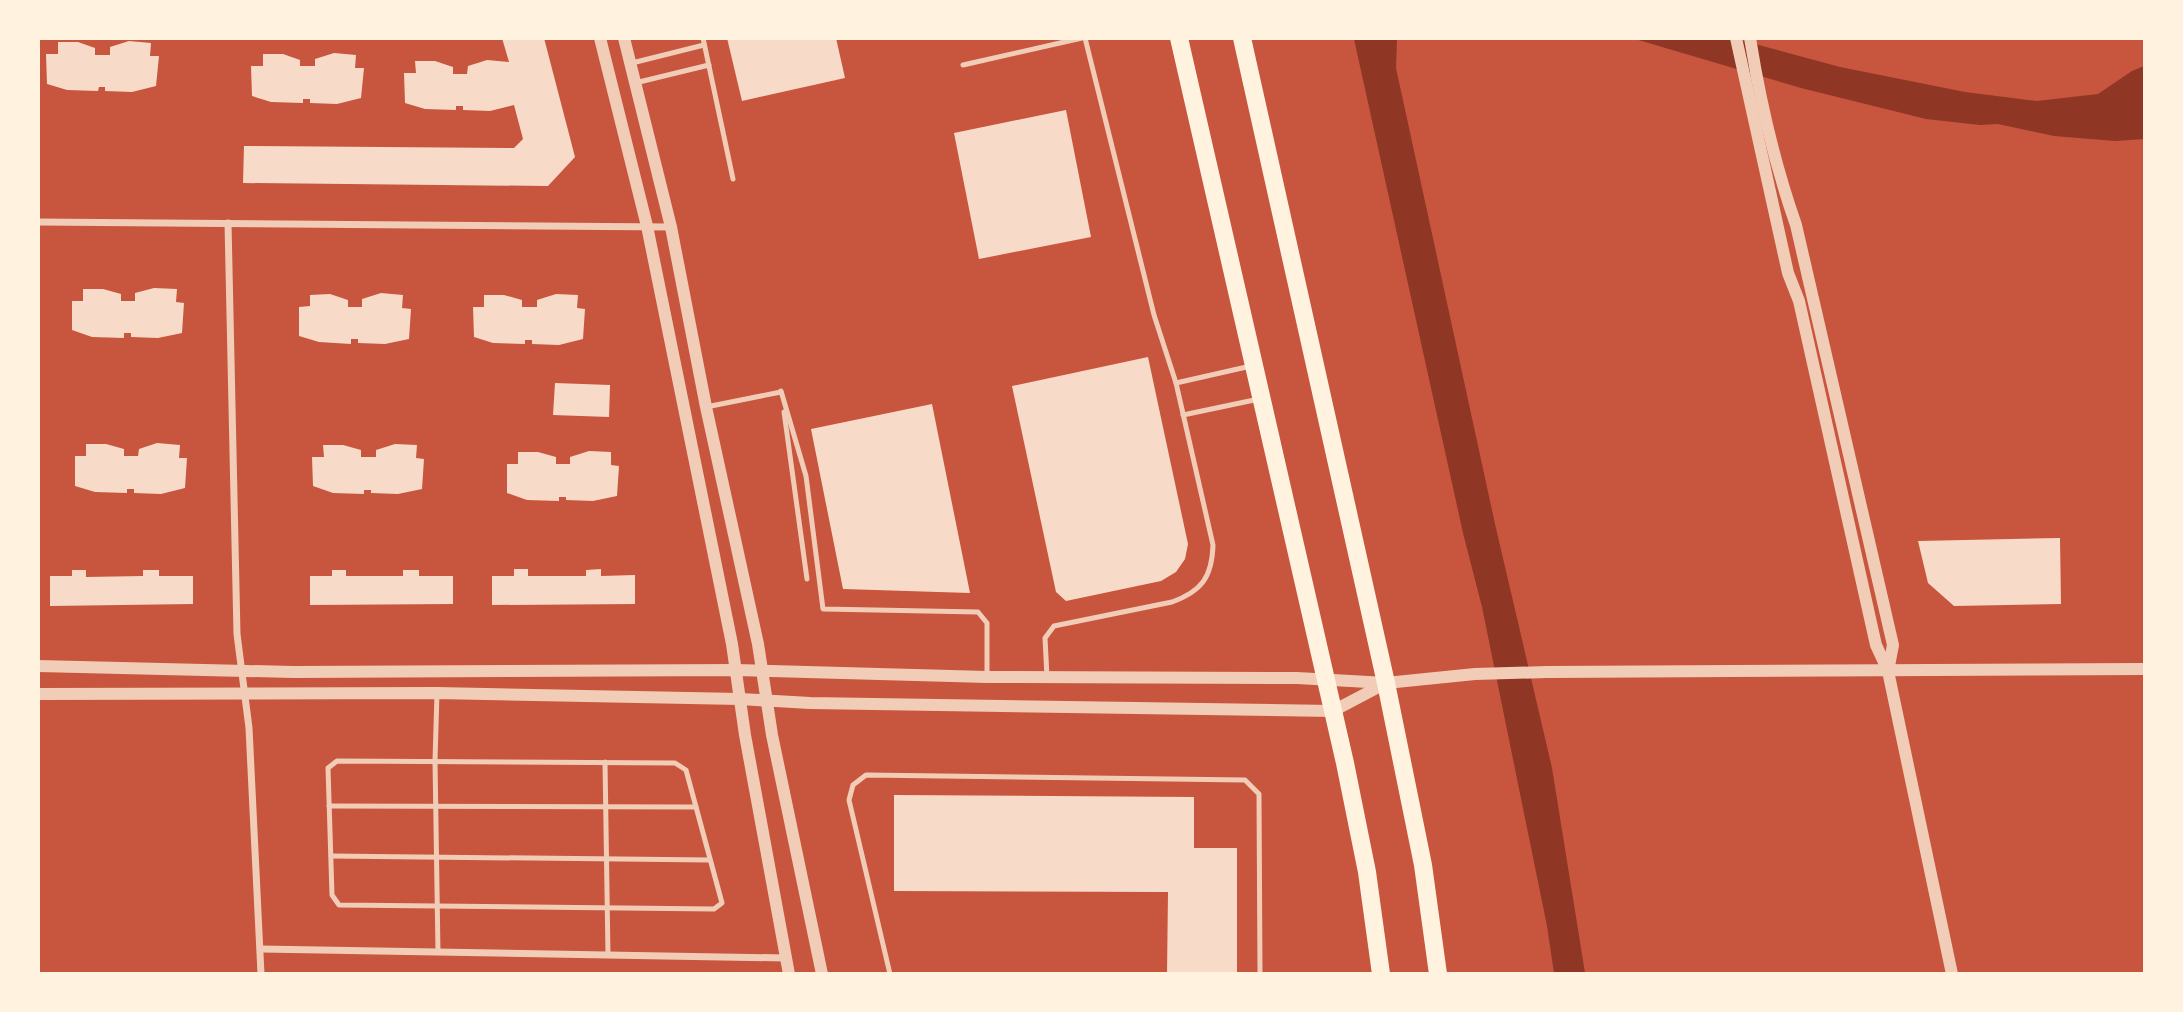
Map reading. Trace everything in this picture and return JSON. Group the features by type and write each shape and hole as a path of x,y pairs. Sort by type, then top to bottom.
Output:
{"main road":[{"path":"1179,38 1333,711 1367,872 1381,974"},
{"path":"1242,38 1387,683 1423,865 1438,974"}],"street":[{"path":"600,38 647,226 736,670 789,974"},
{"path":"624,38 671,227 706,407 758,645 766,700 822,974"},
{"path":"1736,38 1796,225 1893,645 1888,671"},
{"path":"1749,38 1751,82 1788,273 1799,301 1876,645 1888,671 1952,974"},
{"path":"38,222 671,227"},
{"path":"228,223 237,634 249,728 261,974"},
{"path":"38,666 241,671 736,670 987,677 1326,679 1387,683 1475,674 1547,672 2144,669"},
{"path":"38,694 437,694 740,699 838,704 1333,711 1387,683"},
{"path":"261,949 785,958"}],"lane":[{"path":"963,65 1083,38 1154,315 1176,383 1213,545 1212,567 1202,584 1188,596 1054,626 1045,638 1046,677"},
{"path":"629,64 703,42 733,179"},
{"path":"635,83 709,65"},
{"path":"1176,383 1254,366"},
{"path":"706,407 781,391"},
{"path":"781,391 807,579"},
{"path":"781,391 806,476 823,609 978,612 987,623 987,677"},
{"path":"1184,415 1262,398"},
{"path":"437,694 435,761 438,952"},
{"path":"337,761 605,762 675,763 686,770 722,903 714,909 339,905 332,895 328,768 337,761"},
{"path":"605,762 608,955"},
{"path":"890,974 849,800 853,785 866,775 1245,780 1259,794 1260,974"},
{"path":"329,806 696,807"},
{"path":"331,856 710,860"}],"shaded area":[{"path":"1354,39 1397,39 1396,68 1495,524 1552,768 1585,973 1554,973 1547,926 1482,607 1463,533"},
{"path":"1635,39 1737,39 1840,67 1965,92 2037,101 2098,94 2144,66 2144,139 2115,141 2054,136 1998,124 1980,125 1926,119 1801,88"}],"building":[{"path":"502,38 544,38 575,157 548,186 243,183 244,146 514,148 523,139 514,105 490,111 463,110 463,106 456,106 456,110 425,109 405,103 404,73 416,73 415,61 435,61 453,67 453,74 467,74 468,66 487,60 509,62"},
{"path":"727,38 836,38 845,78 742,101"},
{"path":"129,41 151,43 150,56 159,56 156,86 132,92 105,91 105,87 99,87 98,91 67,90 47,84 46,54 58,54 58,42 78,42 95,48 95,55 110,55 110,47"},
{"path":"334,53 356,55 355,68 364,68 361,98 337,104 310,103 310,99 303,99 303,103 271,102 252,96 251,66 263,66 263,54 283,54 300,60 300,66 315,66 315,59"},
{"path":"1066,110 1091,237 979,259 954,133"},
{"path":"154,288 177,289 176,302 184,303 182,333 158,338 131,337 131,333 124,333 124,338 92,337 72,330 72,301 83,301 83,289 103,289 121,294 121,301 135,301 135,293"},
{"path":"381,293 403,295 402,308 411,309 409,339 385,344 358,343 358,339 351,339 351,344 319,342 299,336 299,307 310,306 310,295 330,294 348,300 348,307 362,307 362,299"},
{"path":"556,294 578,295 577,308 585,309 583,339 559,345 532,344 532,340 525,340 525,344 493,343 474,337 473,307 484,307 484,295 504,295 522,300 522,307 537,307 537,300"},
{"path":"1148,357 1188,544 1185,559 1176,572 1161,581 1066,601 1056,592 1012,386"},
{"path":"555,383 610,385 609,417 553,415"},
{"path":"932,404 970,593 843,589 811,429"},
{"path":"157,443 180,445 179,458 187,458 185,488 161,494 134,493 134,489 127,489 127,493 95,492 75,486 75,456 86,456 86,444 106,444 124,449 124,456 138,456 139,449"},
{"path":"395,444 417,445 416,458 424,459 422,489 398,494 371,493 371,490 364,490 364,494 333,493 313,486 312,457 324,457 323,445 343,445 361,450 361,457 376,457 376,450"},
{"path":"589,451 611,452 611,465 619,466 617,496 593,501 566,500 566,497 559,497 559,501 527,500 507,493 507,464 518,464 518,452 538,452 556,457 556,464 570,464 570,457"},
{"path":"2060,538 2061,604 1954,606 1928,583 1918,541"},
{"path":"514,569 528,569 528,576 586,576 586,570 601,569 601,576 635,575 635,604 492,605 492,576 514,576"},
{"path":"72,570 86,570 86,577 143,576 143,570 159,570 159,576 193,576 193,604 50,606 50,576 72,576"},
{"path":"332,570 346,570 346,576 403,576 403,570 419,570 419,576 453,576 453,604 310,605 310,576 332,576"},
{"path":"894,795 1194,797 1194,848 1237,848 1237,974 1167,974 1168,892 894,891"}]}
